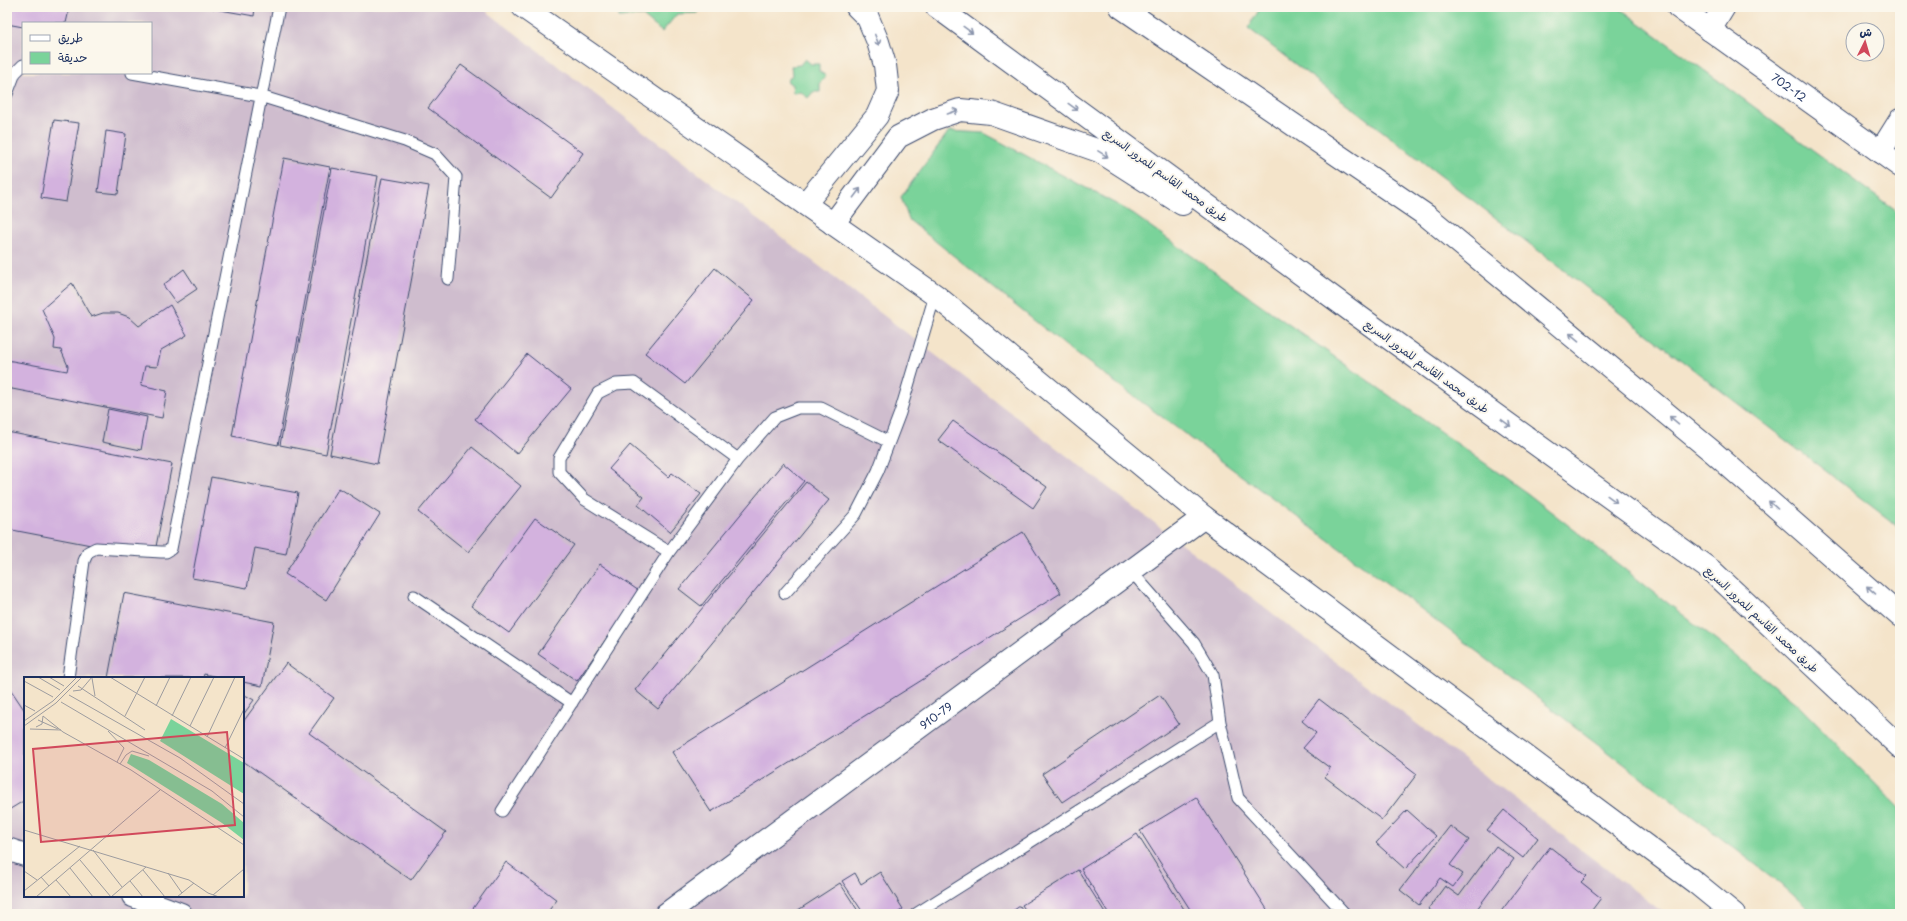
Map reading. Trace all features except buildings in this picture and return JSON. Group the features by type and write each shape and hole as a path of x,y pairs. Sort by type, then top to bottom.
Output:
{"main road":[{"path":"523,7 935,295 1204,517 1690,878 1734,914"},
{"path":"805,204 877,116 888,91 885,65 878,42 868,18 857,7"},
{"name":"طريق محمد القاسم للمرور السريع","path":"937,7 1354,313 1712,571 1900,747"},
{"path":"1121,7 1427,216 1713,452 1900,616"},
{"name":"702-12","path":"1678,7 1900,166"},
{"path":"1710,30 1724,7"},
{"path":"833,224 898,137 933,119 960,110 991,113 1099,151 1354,313"},
{"path":"1880,152 1900,120"},
{"name":"910-79","path":"666,914 1204,517"},
{"path":"7,849 24,855"},
{"path":"136,897 181,914"}],"lane":[{"path":"68,677 84,561 88,552 96,548 161,552 166,552 171,549 260,96 279,7"},
{"path":"7,94 15,73 22,66"},
{"path":"138,74 260,96 405,141 435,154 456,177 448,279"},
{"path":"785,593 856,514 878,471 900,413 935,295"},
{"path":"669,552 584,499 559,472 559,458 598,393 616,384 634,383 738,459"},
{"path":"502,811 669,552 738,459 775,417 798,408 821,408 889,442"},
{"path":"1131,571 1194,643 1213,675 1220,722 1238,798 1345,914"},
{"path":"414,596 572,703"},
{"path":"916,914 1220,722"}],"shaded area":[{"path":"7,7 481,7 1665,914 7,914"}],"green space":[{"path":"619,7 698,7 698,13 677,14 662,32 643,16 619,17"},
{"path":"1261,7 1618,7 1900,214 1900,528 1248,28"},
{"path":"805,59 811,64 819,64 819,71 826,76 820,83 820,92 813,92 808,98 801,92 793,93 792,85 787,81 792,75 791,66 800,65"},
{"path":"949,131 984,133 1127,210 1527,493 1797,704 1900,809 1900,914 1814,914 1781,884 1412,602 1066,346 909,220 901,197"}]}
